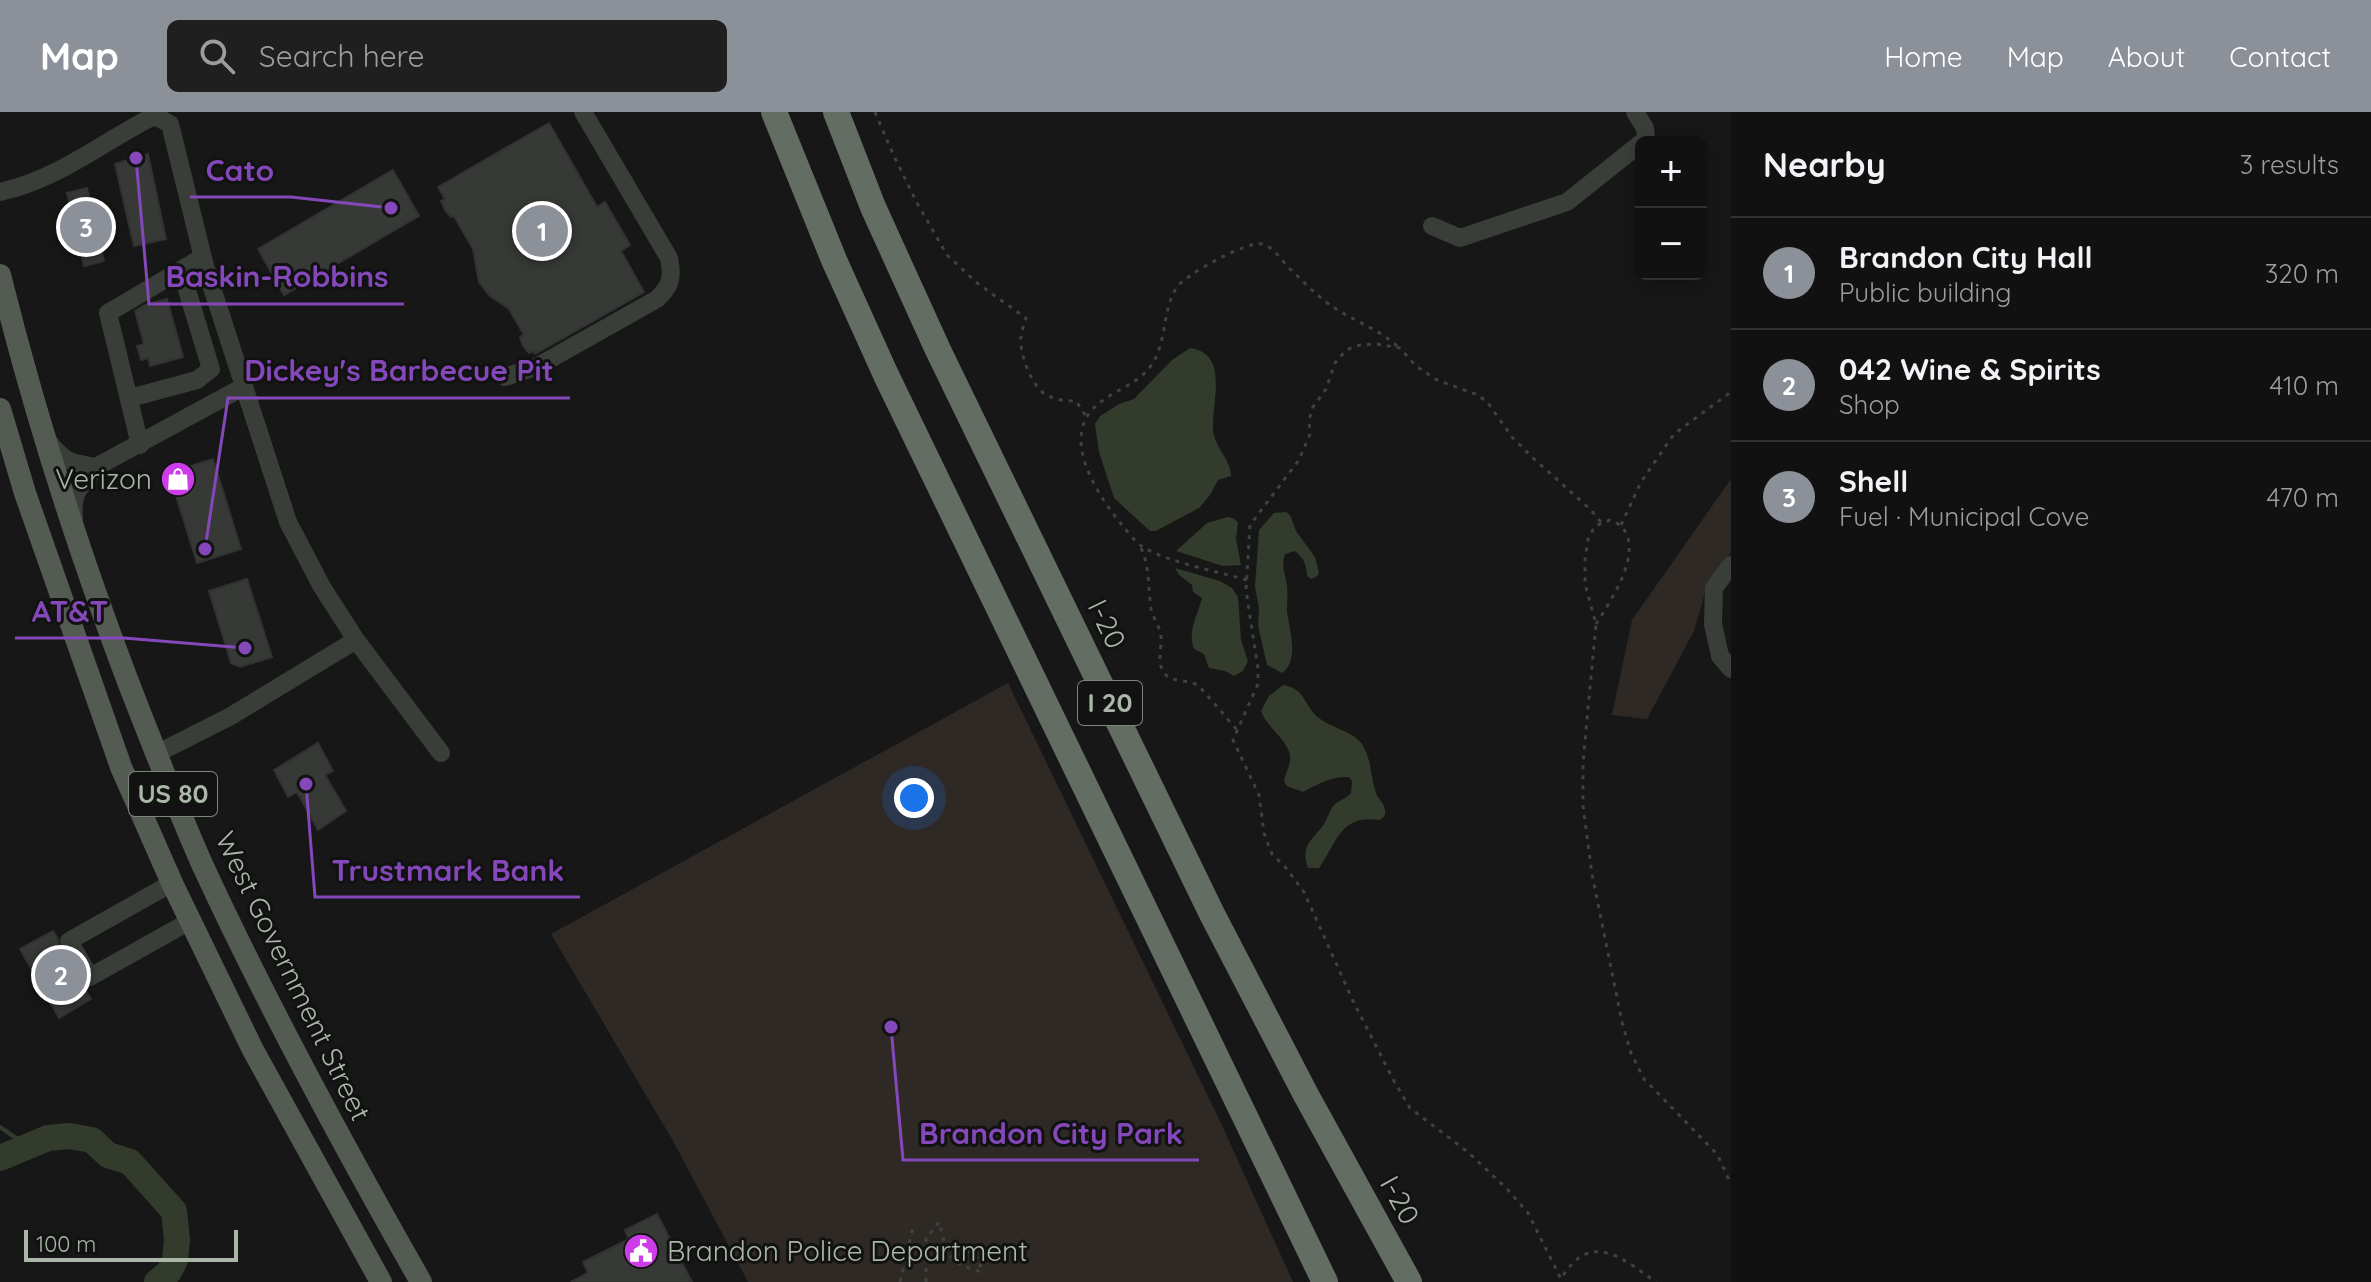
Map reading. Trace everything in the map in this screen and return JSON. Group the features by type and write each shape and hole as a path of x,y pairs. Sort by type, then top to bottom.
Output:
{"highway":[{"name":"I 20","path":"774,112 828,246 886,375 1325,1282"},
{"name":"I-20","path":"836,112 873,207 938,350 1212,914 1306,1095 1409,1282"}],"main road":[{"name":"West Government Street","path":"0,275 44,435 75,531 156,754 246,957 333,1127 421,1282"},
{"name":"US 80","path":"0,409 39,536 121,767 172,883 253,1050 380,1279"},
{"path":"121,767 156,754"},
{"path":"380,1279 408,1260"}],"street":[{"path":"505,377 538,366 657,299 671,281 669,258 583,112"},
{"path":"1635,112 1645,128 1646,136"},
{"path":"0,192 56,173 142,122 157,117 170,124 203,257 288,522 315,575 356,640 441,753"},
{"path":"1432,226 1460,238 1567,202 1635,149"},
{"path":"140,445 108,313 203,257"},
{"path":"130,398 197,380 211,369 181,270"},
{"path":"75,531 75,493 96,467 243,387"},
{"path":"44,435 64,459 96,467"},
{"path":"1731,565 1714,588 1713,624 1720,656 1731,669"},
{"path":"156,754 231,716 356,640"},
{"path":"172,883 69,941 90,977 190,921"}],"path":[{"path":"875,112 911,191 947,255 977,283 1026,318 1021,336 1022,358 1036,383 1044,394 1061,401 1076,401 1086,416"},
{"path":"1238,731 1194,682 1169,678 1163,673 1160,664 1162,636 1151,611 1148,573 1140,545 1115,516 1088,473 1082,456 1081,436 1086,416 1149,369 1159,351 1168,304 1178,285 1197,272 1249,245 1261,243 1273,250 1325,301 1385,334 1416,366 1437,380 1478,395 1488,403 1512,437 1601,522"},
{"path":"1400,348 1377,344 1346,350 1335,363 1326,389 1313,407 1309,420 1310,434 1299,460 1250,525 1246,590 1258,684 1233,740 1259,795 1264,833 1272,854 1304,892 1353,1001 1410,1108 1469,1153 1507,1189 1528,1213 1561,1279 1579,1257 1595,1250 1612,1254 1656,1282"},
{"path":"1621,525 1641,482 1674,434 1731,392"},
{"path":"1596,624 1616,592 1626,568 1629,543 1621,525 1610,520 1595,526 1588,539 1585,560 1585,584 1596,624 1583,762 1583,806 1592,874 1631,1053 1644,1079 1717,1154 1731,1184"},
{"path":"1140,545 1182,562 1247,580"},
{"path":"926,1282 926,1239 939,1222 952,1259 963,1267 981,1272 980,1260 961,1246 952,1259"},
{"path":"900,1282 913,1227"}],"shaded area":[{"path":"1190,348 1203,352 1215,372 1214,436 1229,465 1231,476 1218,480 1199,508 1156,531 1150,531 1114,498 1099,452 1095,424 1100,416 1134,399 1172,360"},
{"path":"1731,479 1731,552 1707,586 1694,631 1647,719 1612,715 1632,620"},
{"path":"1286,512 1315,557 1319,573 1311,579 1295,551 1285,554 1283,567 1292,653 1282,673 1267,665 1258,626 1255,587 1259,530 1274,513"},
{"path":"1228,517 1238,522 1236,539 1241,565 1223,566 1176,551 1207,523"},
{"path":"1175,568 1220,581 1232,588 1238,597 1241,640 1248,661 1243,671 1234,676 1209,668 1204,654 1194,649 1192,629 1202,598 1193,592 1192,585"},
{"path":"1008,683 1220,1121 1293,1282 748,1282 673,1141 551,934"},
{"path":"1283,685 1301,694 1319,718 1362,744 1368,756 1376,793 1385,809 1385,815 1380,820 1367,819 1348,825 1319,868 1308,868 1307,847 1334,806 1351,793 1352,781 1349,777 1337,778 1303,792 1284,782 1290,756 1282,739 1261,711 1269,696"}],"building":[{"path":"549,123 597,207 605,202 630,245 621,251 644,292 535,354 533,351 529,353 523,346 520,337 524,335 509,309 490,296 479,282 473,249 454,216 451,217 445,210 441,201 445,199 438,187"},
{"path":"148,154 166,239 134,246 115,164"},
{"path":"393,170 419,216 284,295 258,249"},
{"path":"87,188 104,261 84,266 67,193"},
{"path":"167,299 183,357 150,366 148,358 141,360 137,346 144,344 135,311"},
{"path":"213,459 241,549 197,563 169,473"},
{"path":"247,579 272,657 240,667 231,663 209,591"},
{"path":"318,743 333,771 325,775 346,811 318,830 297,792 288,797 274,770"},
{"path":"53,931 59,947 91,999 59,1018 20,949"},
{"name":"Brandon Police Department","path":"657,1214 692,1282 571,1282 588,1273 583,1262 629,1239 625,1230"}],"waterway":[{"path":"0,1127 29,1147"},
{"path":"0,1158 48,1138 69,1136 92,1140 108,1155 130,1162 174,1211 177,1240 175,1260 169,1272 157,1282"}],"place":[{"name":"Baskin-Robbins","path":"136,158"},
{"name":"Cato","path":"391,208"},
{"name":"Shell","path":"86,227"},
{"name":"Brandon City Hall","path":"542,231"},
{"name":"Verizon","path":"178,479"},
{"name":"Dickey's Barbecue Pit","path":"205,549"},
{"name":"AT&T","path":"245,648"},
{"name":"Trustmark Bank","path":"306,784"},
{"name":"042 Wine & Spirits","path":"61,975"},
{"name":"Brandon City Park","path":"891,1027"},
{"name":"Brandon Police Department","path":"641,1251"}]}
